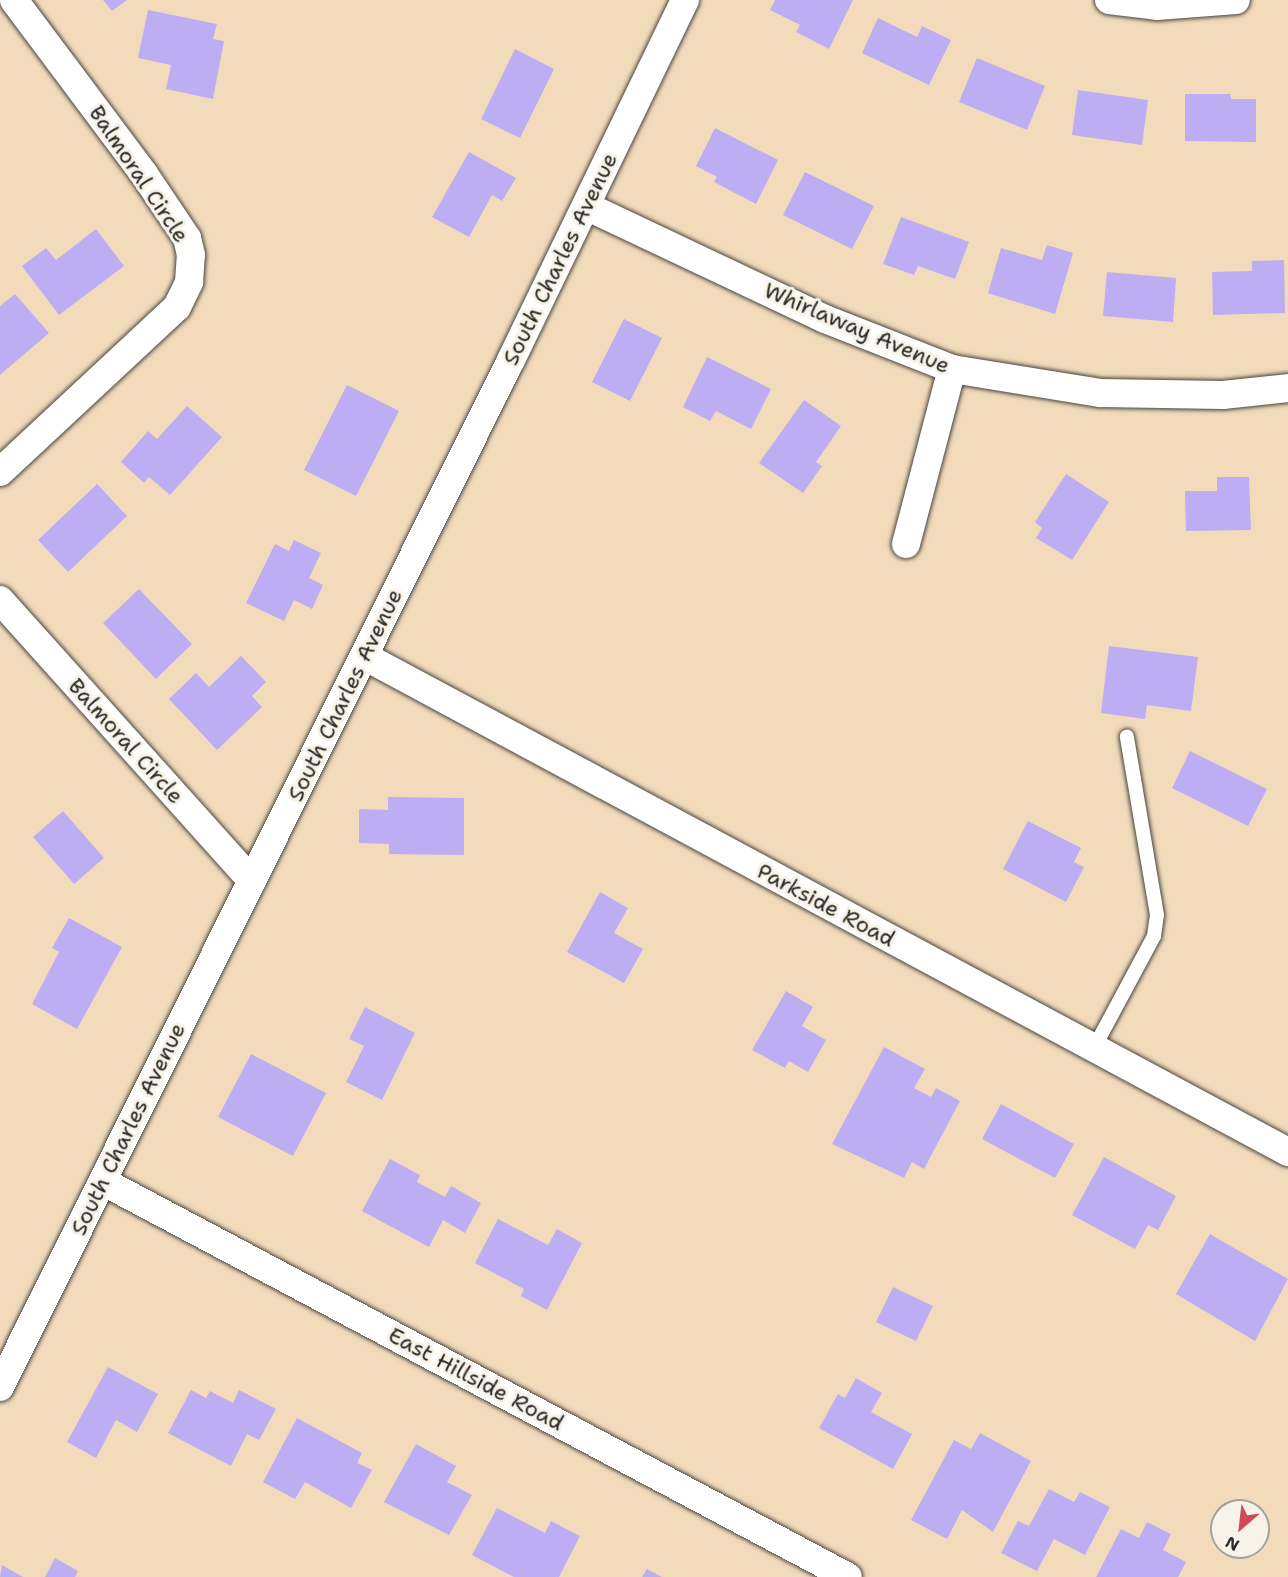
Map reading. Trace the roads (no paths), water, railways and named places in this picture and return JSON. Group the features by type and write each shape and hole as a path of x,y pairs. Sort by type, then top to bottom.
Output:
{"street":[{"name":"Balmoral Circle","path":"0,472 177,307 189,282 191,255 187,238 144,174 14,0"},
{"name":"South Charles Avenue","path":"0,1387 364,656 685,0"},
{"path":"1109,0 1157,6 1236,0"},
{"name":"Whirlaway Avenue","path":"586,206 825,319 952,369 1101,393 1223,395 1288,388"},
{"path":"906,544 952,369"},
{"name":"Balmoral Circle","path":"0,600 252,881"},
{"name":"Parkside Road","path":"364,656 1288,1152"},
{"name":"East Hillside Road","path":"104,1182 848,1577"}],"lane":[{"path":"1094,1048 1154,936 1157,915 1127,736"}]}
